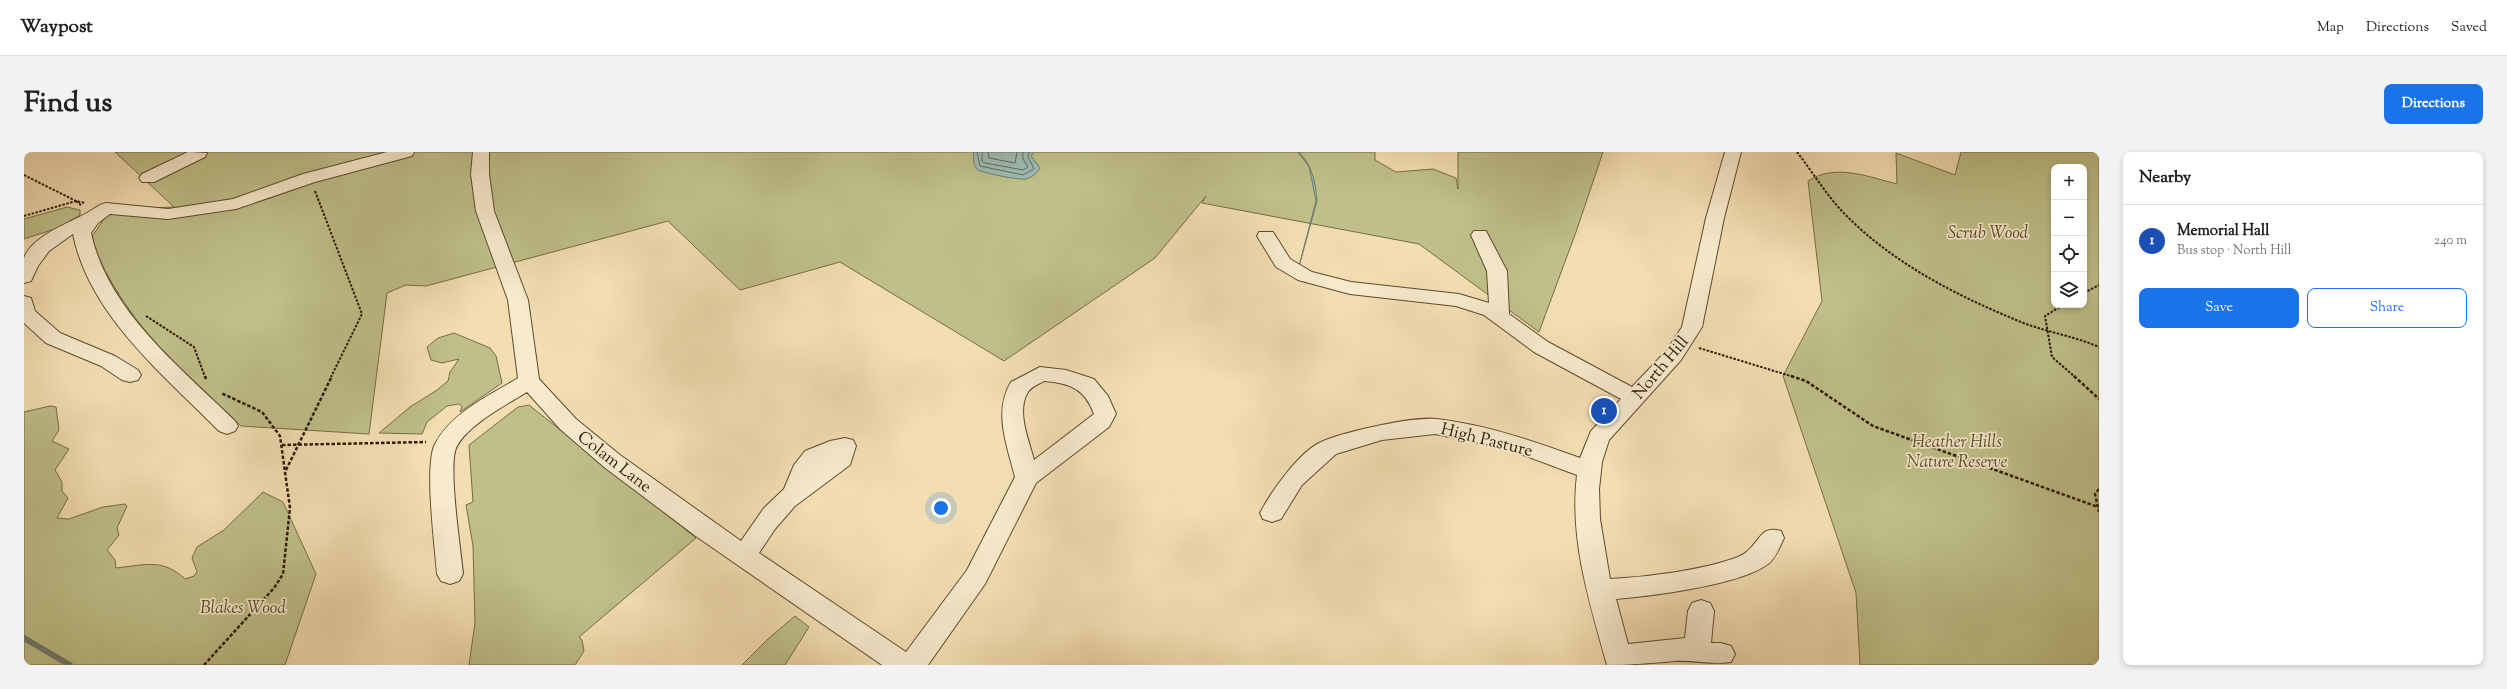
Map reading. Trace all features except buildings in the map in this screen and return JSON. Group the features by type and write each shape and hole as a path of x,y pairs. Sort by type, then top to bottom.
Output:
{"street":[{"path":"148,178 199,153 196,152"},
{"path":"24,277 27,267 42,248 70,228 94,217 106,208 168,214 236,204 309,178 406,152"},
{"path":"450,574 442,468 443,453 447,442 462,426 529,381 518,300 484,212 480,174 481,152"},
{"name":"North Hill","path":"1620,661 1600,590 1589,528 1589,470 1593,449 1599,437 1674,355 1692,327 1715,218 1733,152"},
{"path":"94,217 82,233 88,259 116,308 172,371 227,426"},
{"path":"1480,235 1496,271 1499,317"},
{"path":"1266,236 1283,263 1305,276 1350,288 1459,300 1491,311 1541,346 1634,397"},
{"path":"24,302 25,313 53,338 108,361 130,375"},
{"path":"912,665 976,577 1027,477 1101,422 1105,414 1100,400 1086,384 1058,375 1040,374 1019,387 1012,407 1013,424 1027,477"},
{"name":"Colam Lane","path":"529,381 568,424 612,461 745,556 904,665"},
{"name":"High Pasture","path":"1272,513 1294,479 1328,448 1382,432 1435,426 1509,441 1589,470"},
{"path":"745,556 759,532 795,492"},
{"path":"1600,590 1616,590 1704,575 1747,564 1758,558 1772,538"},
{"path":"1620,661 1692,648 1698,642 1701,610"},
{"path":"1678,650 1706,655 1721,654"}],"path":[{"path":"1797,152 1839,208 1897,260 1970,299 2046,330 2078,338 2099,347"},
{"path":"24,175 76,201 24,216"},
{"path":"286,471 362,314 309,178"},
{"path":"2087,291 2099,285"},
{"path":"2058,308 2045,316 2046,330 2052,357 2099,399"},
{"path":"1698,341 1695,347 1806,381 1873,426 2098,507"},
{"path":"282,445 298,446 447,442"},
{"path":"2099,489 2095,494 2099,512"}],"green space":[{"path":"115,152 1298,152 1309,166 1299,152 1375,152 1375,160 1396,172 1433,169 1456,178 1458,189 1458,152 1603,152 1576,232 1539,332 1419,244 1202,203 1206,196 1155,258 1004,361 840,262 740,290 668,221 426,286 406,285 387,293 369,434 241,426 160,347 136,319 123,300 89,241 110,210 174,207"},
{"name":"Heather Hills Nature Reserve","path":"1961,152 2099,152 2099,665 1860,665 1856,593 1783,376 1822,301 1808,181 1829,173 1841,172 1864,175 1897,184 1896,153 1955,175"},
{"path":"67,207 80,210 80,215 58,228 24,239 24,219"},
{"path":"454,333 490,348 496,356 502,383 460,412 462,407 459,404 447,406 427,422 422,434 379,433 410,407 437,390 448,381 450,372 459,359 442,363 431,360 427,347 438,338"},
{"path":"529,405 696,538 579,637 582,640 584,651 575,665 469,665 475,623 473,546 466,505 473,502 469,445 518,407"},
{"name":"Blakes Wood","path":"50,406 56,407 59,430 52,441 69,449 55,470 62,482 62,491 68,498 57,518 69,519 103,507 125,504 127,506 117,528 119,535 107,550 115,560 116,568 153,564 169,568 177,572 185,579 194,576 197,572 192,558 197,547 224,530 263,492 283,502 316,574 285,665 24,665 24,412"},
{"path":"795,616 809,627 785,665 742,665 768,639"}],"water":[{"path":"974,152 1034,152 1031,156 1040,168 1029,178 1025,179 1008,177 978,170 974,161"},
{"path":"1298,152 1307,162 1309,166"},
{"path":"1309,166 1316,188 1317,201 1298,270 1316,201"}],"waterway":[{"path":"24,638 70,665"}],"place":[{"name":"Memorial Hall","path":"1604,411"}],"park label":[{"name":"Scrub Wood","path":"1988,232"}]}
